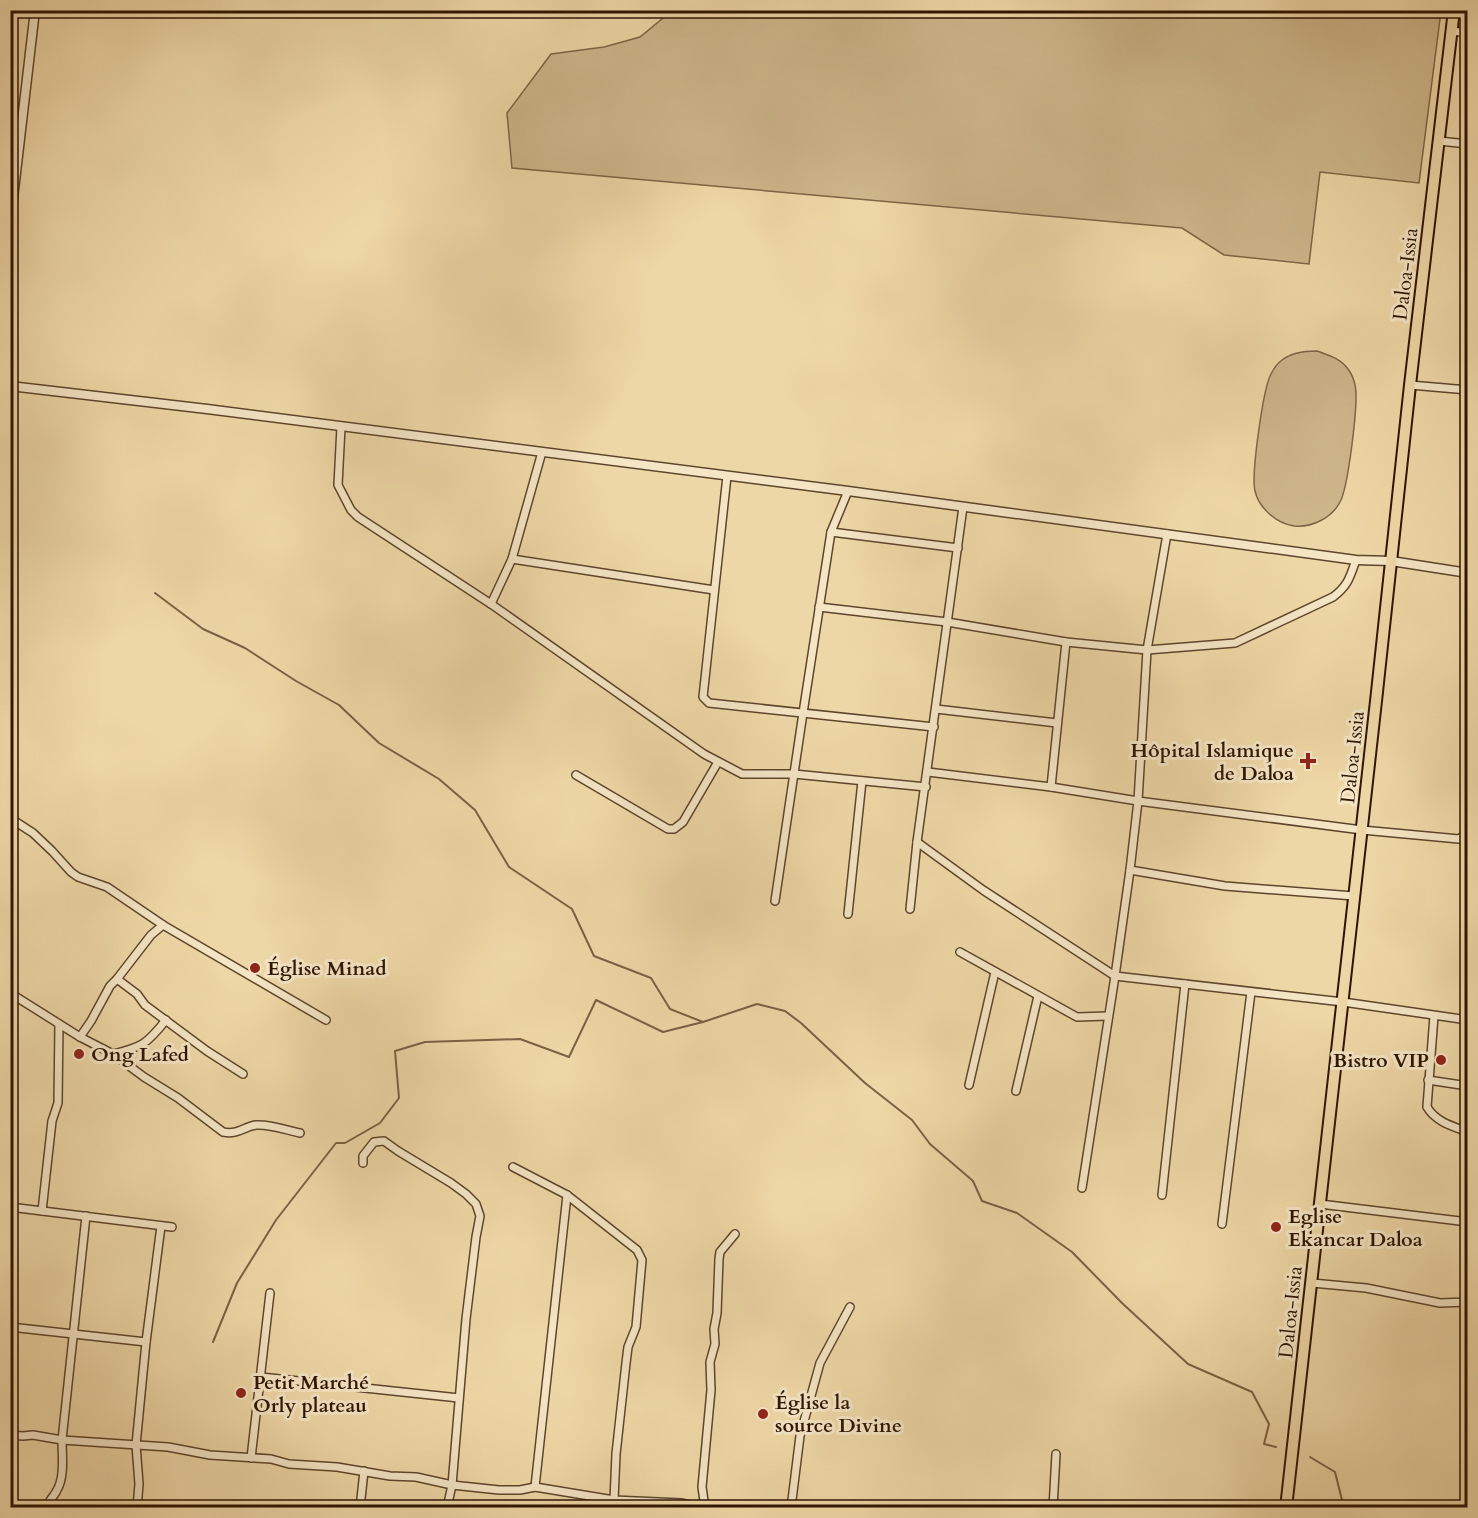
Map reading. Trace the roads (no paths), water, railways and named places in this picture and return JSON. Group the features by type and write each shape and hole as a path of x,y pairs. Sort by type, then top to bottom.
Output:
{"main road":[{"name":"Daloa-Issia","path":"1286,1508 1410,385 1454,10"}],"street":[{"path":"10,11 35,11 10,224"},
{"path":"1452,31 1467,33"},
{"path":"1439,141 1467,144"},
{"path":"1410,385 1467,390"},
{"path":"10,386 848,491 1356,560 1391,561 1467,573"},
{"path":"340,427 338,485 351,510 358,517 491,604 704,754 742,774 794,774 926,787"},
{"path":"491,604 513,559 542,452"},
{"path":"727,476 703,697 709,703 934,727"},
{"path":"776,901 831,532 848,491"},
{"path":"910,909 917,842 963,507"},
{"path":"831,532 958,548"},
{"path":"1083,1188 1130,870 1138,801 1147,650 1167,534"},
{"path":"513,559 714,590"},
{"path":"819,607 947,622 1066,642 1147,650 1235,643 1333,597 1350,579 1356,560"},
{"path":"1051,787 1066,642"},
{"path":"936,709 1057,723"},
{"path":"576,775 668,829 674,829 683,822 718,762"},
{"path":"928,772 1362,830 1459,839 1465,836 1467,815"},
{"path":"848,914 862,781"},
{"path":"10,818 20,823 46,845 78,877 107,887 163,925 326,1020"},
{"path":"917,842 983,890 1115,976 1342,1002 1467,1020"},
{"path":"1130,870 1225,886 1354,896"},
{"path":"80,1036 91,1021 104,994 151,934 163,925"},
{"path":"960,952 1077,1017 1108,1016"},
{"path":"969,1085 995,972"},
{"path":"117,979 137,994 145,1005 243,1074"},
{"path":"1162,1195 1185,984"},
{"path":"1222,1224 1251,992"},
{"path":"10,993 113,1054 223,1132 236,1133 255,1125 300,1133"},
{"path":"1016,1091 1038,996"},
{"path":"1434,1016 1427,1107 1432,1115 1441,1121 1467,1132"},
{"path":"113,1054 135,1048 151,1039 166,1020"},
{"path":"42,1210 52,1121 58,1103 59,1024"},
{"path":"1428,1080 1467,1086"},
{"path":"363,1163 363,1156 371,1145 377,1141 384,1141 451,1182 476,1204 480,1216 470,1284 452,1485 447,1508"},
{"path":"513,1167 567,1195 637,1250 642,1260 636,1328 628,1347 616,1454 614,1500"},
{"path":"535,1487 567,1195"},
{"path":"1320,1204 1467,1222"},
{"path":"10,1207 172,1227"},
{"path":"47,1508 48,1501 58,1490 63,1466 62,1440 86,1216"},
{"path":"137,1508 139,1484 136,1445 161,1226"},
{"path":"10,1435 33,1435 62,1440 168,1448 210,1455 271,1459 289,1464 337,1467 390,1476 416,1477 452,1485 499,1490 535,1487 614,1500 681,1503 704,1508 702,1487 711,1390 710,1362 715,1344 719,1259 720,1252 735,1234"},
{"path":"1312,1283 1366,1288 1440,1304 1467,1302"},
{"path":"251,1458 270,1293"},
{"path":"791,1508 800,1436 820,1363 850,1307"},
{"path":"10,1327 146,1342"},
{"path":"261,1377 459,1398"},
{"path":"1053,1508 1056,1454"},
{"path":"360,1508 364,1471"}],"waterway":[{"path":"155,593 203,629 245,648 339,705 379,743 439,779 475,810 509,867 572,909 594,956 651,978 670,1009 703,1022 757,1004 785,1011 801,1023 865,1083 912,1120 930,1144 973,1181 982,1201 1017,1213 1072,1252 1122,1303 1188,1364 1252,1392 1269,1424 1264,1444 1276,1447"},
{"path":"213,1342 237,1283 276,1220 336,1143 345,1143 380,1123 399,1098 395,1051 425,1042 520,1039 569,1057 596,1000 663,1032 703,1022"},
{"path":"1310,1457 1335,1472 1344,1508"}],"place":[{"name":"Hôpital Islamique de Daloa","path":"1308,761"},
{"name":"Église Minad","path":"255,968"},
{"name":"Ong Lafed","path":"79,1054"},
{"name":"Bistro VIP","path":"1441,1060"},
{"name":"Eglise Ekancar Daloa","path":"1276,1227"},
{"name":"Petit Marché Orly plateau","path":"241,1393"},
{"name":"Église la source Divine","path":"763,1414"}]}
